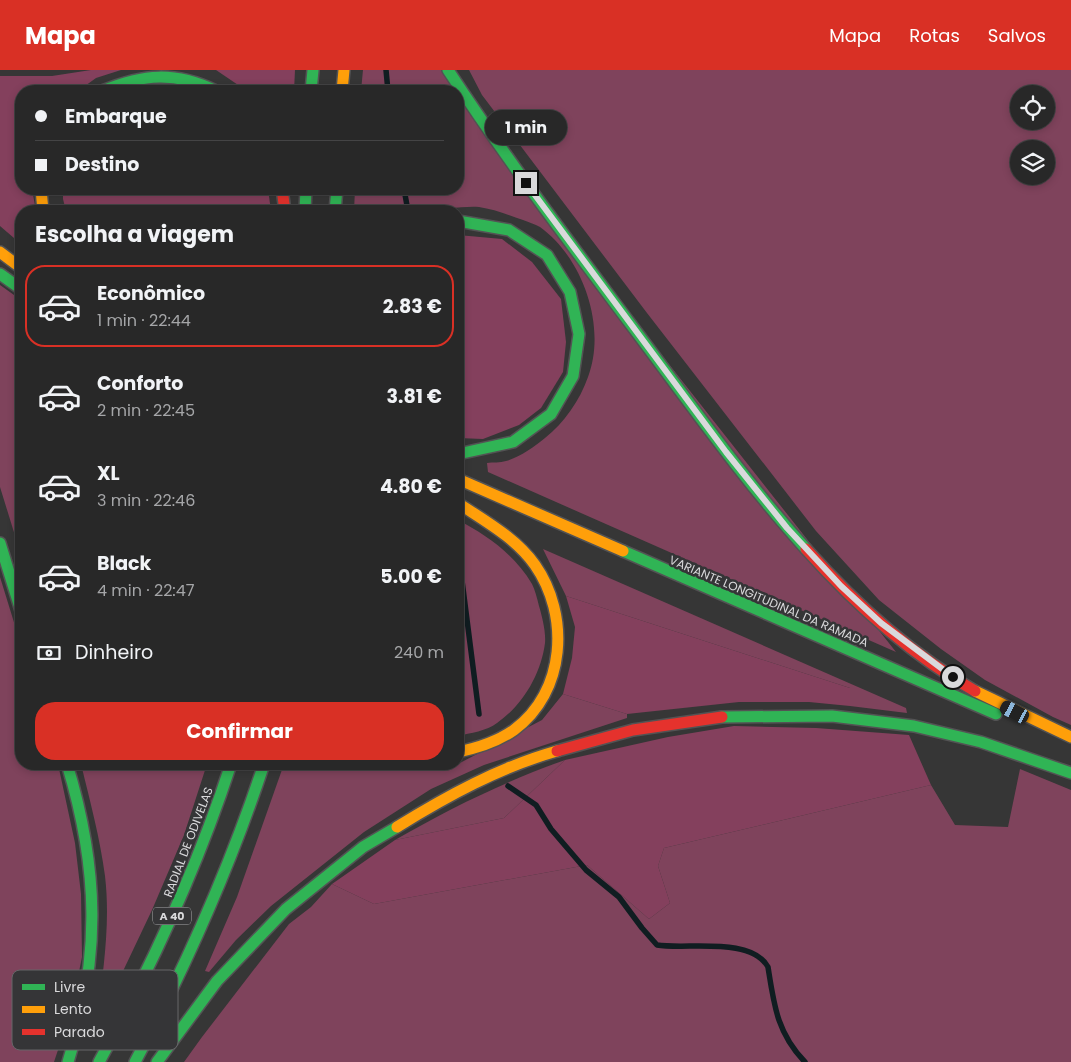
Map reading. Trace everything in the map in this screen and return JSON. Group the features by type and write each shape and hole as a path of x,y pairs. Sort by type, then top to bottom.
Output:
{"main road":[{"path":"312,85 313,70"},
{"path":"343,85 344,70"},
{"path":"448,70 458,85"},
{"path":"117,85 144,76 189,79 202,85"},
{"path":"464,94 502,151 726,452 787,528 814,558 881,623 940,668 988,698 1071,737"},
{"path":"464,220 470,220 508,229 525,238 542,251 565,280 575,307 580,340 572,378 564,396 541,424 524,436 506,445 486,451 464,453"},
{"path":"0,252 15,263"},
{"path":"0,274 15,285"},
{"name":"VARIANTE LONGITUDINAL DA RAMADA","path":"464,482 1071,746"},
{"path":"464,500 496,514"},
{"path":"464,507 509,537 536,566 552,601 557,620 559,642 552,679 534,710 505,736 491,743 464,750"},
{"path":"0,543 15,592"},
{"path":"178,1031 210,987 249,943 276,916 367,842 459,789 526,760 560,748 638,728 689,720 766,714 812,715 853,718 924,728 1000,747 1071,773"},
{"path":"1037,749 1071,764"},
{"path":"69,770 85,833 91,871 93,911 90,970"},
{"name":"RADIAL DE ODIVELAS","path":"146,970 180,900 215,814 229,770"},
{"name":"A 40","path":"178,980 204,925 247,815 262,770"},
{"path":"68,1062 72,1050"},
{"name":"RADIAL DE ODIVELAS","path":"99,1062 105,1050"},
{"name":"A 40","path":"135,1062 141,1050"},
{"path":"156,1062 165,1050"}],"shaded area":[{"path":"91,70 121,70 96,78 86,85 15,85 15,195 33,195 35,205 15,205 15,239 0,226 0,76 52,76"},
{"path":"216,70 295,70 294,85 238,85"},
{"path":"363,70 441,70 450,85 362,85"},
{"path":"469,70 1071,70 1071,725 985,680 941,649 879,600 816,531 647,313 482,95"},
{"path":"464,105 896,652 488,472 487,463 504,462 511,459 532,448 545,438 565,418 581,394 593,357 595,337 587,295 579,275 568,256 555,240 540,227 501,212 479,207 464,207 464,205 354,205 355,195 464,195"},
{"path":"63,195 269,195 270,205 64,205"},
{"path":"464,236 502,239 532,262 561,299 566,342 563,372 541,408 519,425 483,439 464,438"},
{"path":"0,285 15,296 15,536 0,487"},
{"path":"464,523 500,547 525,574 536,594 545,639 543,655 535,677 523,698 506,716 493,726 464,734"},
{"path":"543,549 906,708 907,713 850,706 850,688 566,596"},
{"path":"0,577 15,626 15,770 59,770 75,843 81,894 82,957 79,970 12,970 12,1050 58,1050 54,1062 0,1062"},
{"path":"566,596 850,688 850,706 809,702 739,702 627,714 563,694 572,658 575,627"},
{"path":"563,694 627,714 627,718 484,765 431,789 364,832 271,906 236,940 209,972 205,971 237,897 282,770 464,770 464,761 542,720"},
{"path":"734,726 816,728 909,735 931,785 664,848 658,866 670,903 649,919 587,865 374,904 332,884 395,840 504,818 565,760 668,737"},
{"path":"565,760 504,818 395,840 478,796"},
{"path":"1020,769 1071,790 1071,1062 184,1062 289,924 311,907 332,884 374,904 587,865 649,919 670,903 658,866 664,848 931,785 955,825 1008,827"},
{"path":"82,770 205,770 184,835 124,970 103,970 107,895 94,820"}],"waterway":[{"path":"386,70 387,85"},
{"path":"405,195 407,205"},
{"path":"464,596 479,714"},
{"path":"508,786 536,805 551,829 586,870 619,897 657,945 717,946 748,951 760,957 768,967 778,1018 788,1040 805,1062"}],"traffic: fast":[{"path":"312,85 313,70"},
{"path":"448,70 458,85"},
{"path":"117,85 145,78 159,77 186,80 201,85"},
{"path":"464,93 537,198 694,409 737,466 806,549"},
{"path":"305,205 306,195"},
{"path":"336,195 336,205"},
{"path":"464,222 509,230 547,255 570,292 579,334 573,376 551,414 513,442 464,453"},
{"path":"0,274 15,285"},
{"path":"0,543 15,592"},
{"path":"623,551 996,714"},
{"path":"722,717 832,716 914,726 981,742 1071,773"},
{"path":"69,770 78,803 90,877 92,913 88,970"},
{"path":"147,970 188,879 229,770"},
{"path":"178,976 222,878 262,770"},
{"path":"178,1034 217,981 286,909 363,847 397,827"},
{"path":"68,1062 71,1050"},
{"path":"99,1062 105,1050"},
{"path":"135,1062 141,1050"},
{"path":"157,1062 166,1050"}],"traffic: slow":[{"path":"343,85 344,70"},
{"path":"42,195 42,205"},
{"path":"0,252 15,263"},
{"path":"464,482 623,551"},
{"path":"464,507 519,546 535,565 546,585 554,607 557,629 557,652 553,674 544,695 531,714 514,730 501,738 464,750"},
{"path":"975,691 1071,737"},
{"path":"397,827 474,783 515,765 557,751"}],"traffic: jam":[{"path":"283,195 284,205"},
{"path":"806,549 864,609 885,627 929,661 975,691"},
{"path":"557,751 633,730 722,717"}],"route":[{"path":"526,183 726,452 787,528 841,586 881,623 953,677"}]}
